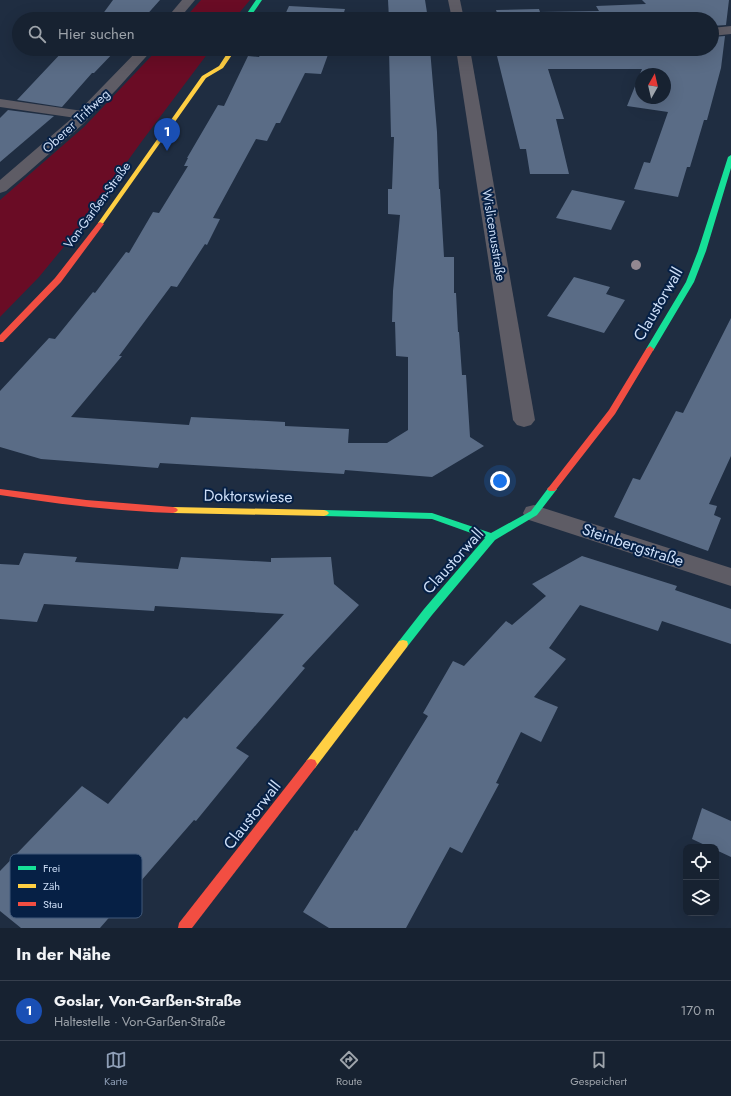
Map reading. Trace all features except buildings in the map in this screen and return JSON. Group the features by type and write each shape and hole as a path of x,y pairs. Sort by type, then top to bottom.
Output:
{"street":[{"path":"178,12 189,0"},
{"path":"251,12 259,0"},
{"path":"454,0 457,12"},
{"path":"719,31 731,30"},
{"name":"Oberer Triftweg","path":"0,188 34,161 96,104 140,56"},
{"name":"Von-Garßen-Straße","path":"0,340 58,280 97,228 204,77 221,67 228,56"},
{"name":"Wislicenusstraße","path":"464,56 524,420"},
{"name":"Von-Garßen-Straße","path":"204,77 206,64"},
{"name":"Claustorwall","path":"184,928 428,612 492,537 534,513 612,412 690,282 702,251 731,157"},
{"name":"Doktorswiese","path":"0,492 37,498 141,508 432,516 492,537"},
{"name":"Steinbergstraße","path":"534,513 731,577"}],"lane":[{"path":"0,103 84,115"}],"shaded area":[{"path":"201,0 250,0 240,12 190,12"},
{"path":"151,56 206,56 80,227 39,277 0,317 0,200 84,127"}],"traffic: fast":[{"path":"251,12 259,0"},
{"path":"650,349 690,282 702,251 731,157"},
{"path":"403,644 428,612 492,537 534,513 552,489"},
{"path":"324,513 432,516 492,537"}],"traffic: slow":[{"path":"100,224 204,77 221,67 228,56"},
{"path":"173,510 324,513"},
{"path":"311,764 403,644"}],"traffic: jam":[{"path":"0,340 58,280 100,224"},
{"path":"552,489 612,412 650,349"},
{"path":"0,492 86,504 173,510"},
{"path":"184,928 311,764"}],"place":[{"name":"Goslar, Von-Garßen-Straße","path":"167,151"}]}
